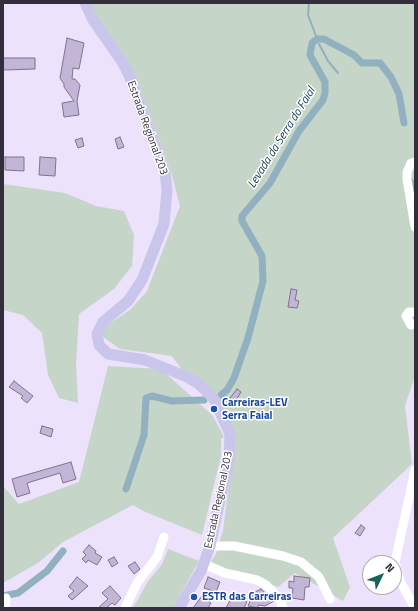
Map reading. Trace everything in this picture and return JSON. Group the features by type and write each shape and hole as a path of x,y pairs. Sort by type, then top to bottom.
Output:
{"main road":[{"name":"Estrada Regional 203","path":"85,3 93,20 121,60 129,75 163,168 168,189 164,224 142,280 128,301 103,322 97,334 97,339 101,348 108,354 145,360 182,374 199,384 214,399 228,428 231,444 229,460 210,546 204,564 179,608"}],"street":[{"path":"415,162 411,163 407,172 407,179 415,227"},
{"path":"411,325 406,316 409,312 415,312"},
{"path":"415,470 395,562 400,581 415,608"},
{"path":"125,608 137,583 157,557 164,537"},
{"path":"210,546 234,546 283,556 301,562 319,577 330,599"},
{"path":"204,564 225,574 257,580 266,584 280,599 283,608"},
{"path":"5,608 6,598"}],"green space":[{"path":"91,3 415,3 415,376 405,406 412,464 333,538 350,587 343,601 295,573 278,587 209,565 216,554 223,530 235,439 214,398 187,377 172,356 120,349 103,337 102,332 106,326 131,309 147,291 180,206 171,172 134,73 93,14"},
{"path":"3,184 65,193 96,206 124,211 134,235 132,266 114,289 79,314 76,364 78,403 59,398 48,375 42,333 23,315 3,310"},
{"path":"108,366 161,369 213,416 224,437 221,439 221,456 202,535 143,511 133,505 63,542 38,563 3,583 3,486 19,504 79,482"},
{"path":"168,549 199,561 173,608 133,608 147,583 162,564"}],"building":[{"path":"67,38 84,43 79,69 73,68 72,79 75,79 80,85 77,101 79,115 64,117 62,103 74,101 64,87 64,84 60,78"},
{"path":"3,58 35,58 35,69 3,70"},
{"path":"120,137 124,147 118,149 115,139"},
{"path":"82,138 84,146 78,148 75,140"},
{"path":"5,157 24,157 24,171 5,170"},
{"path":"40,157 56,158 55,176 39,175"},
{"path":"291,289 297,290 295,300 299,301 297,308 288,307"},
{"path":"14,381 33,396 27,403 21,398 23,396 9,387"},
{"path":"237,389 241,392 235,402 230,398"},
{"path":"42,426 53,429 51,437 40,433"},
{"path":"71,462 76,479 63,483 60,473 27,483 30,493 17,497 12,479"},
{"path":"361,525 365,528 360,536 355,533"},
{"path":"89,545 96,551 95,553 102,557 97,565 88,560 86,563 82,559 86,555 83,552"},
{"path":"114,557 118,563 112,567 108,560"},
{"path":"135,562 140,569 134,574 128,566"},
{"path":"294,576 310,578 309,587 305,587 304,600 292,598 293,588 289,588 289,581 294,582"},
{"path":"77,577 88,586 72,600 68,596 74,591 69,587"},
{"path":"208,577 220,582 216,592 204,588"},
{"path":"110,586 121,598 115,605 112,603 106,608 98,608 108,599 102,593"},
{"path":"261,589 274,601 265,606 259,605 257,608 248,606 252,596 256,594 255,592"},
{"path":"233,595 247,602 244,608 226,608"},
{"path":"202,596 211,603 208,608 193,608"}],"waterway":[{"path":"309,3 308,15 316,36"},
{"name":"Levada da Serra do Faial","path":"221,395 227,390 234,378 248,338 263,281 262,256 242,221 242,216 270,183 299,131 323,100 325,93 325,82 310,55 312,43 317,39 324,39 354,55 362,63 380,63 391,77 399,94 404,123"},
{"path":"319,44 328,61 338,73"},
{"name":"Levada da Serra do Faial","path":"410,181 415,189"},
{"name":"Levada da Serra do Faial","path":"126,489 144,435 146,398 152,396 172,401 204,400"},
{"name":"Levada da Serra do Faial","path":"3,596 18,593 47,571 63,551"}],"place":[{"name":"Carreiras-LEV Serra Faial","path":"214,409"},
{"name":"ESTR das Carreiras","path":"194,597"}]}
